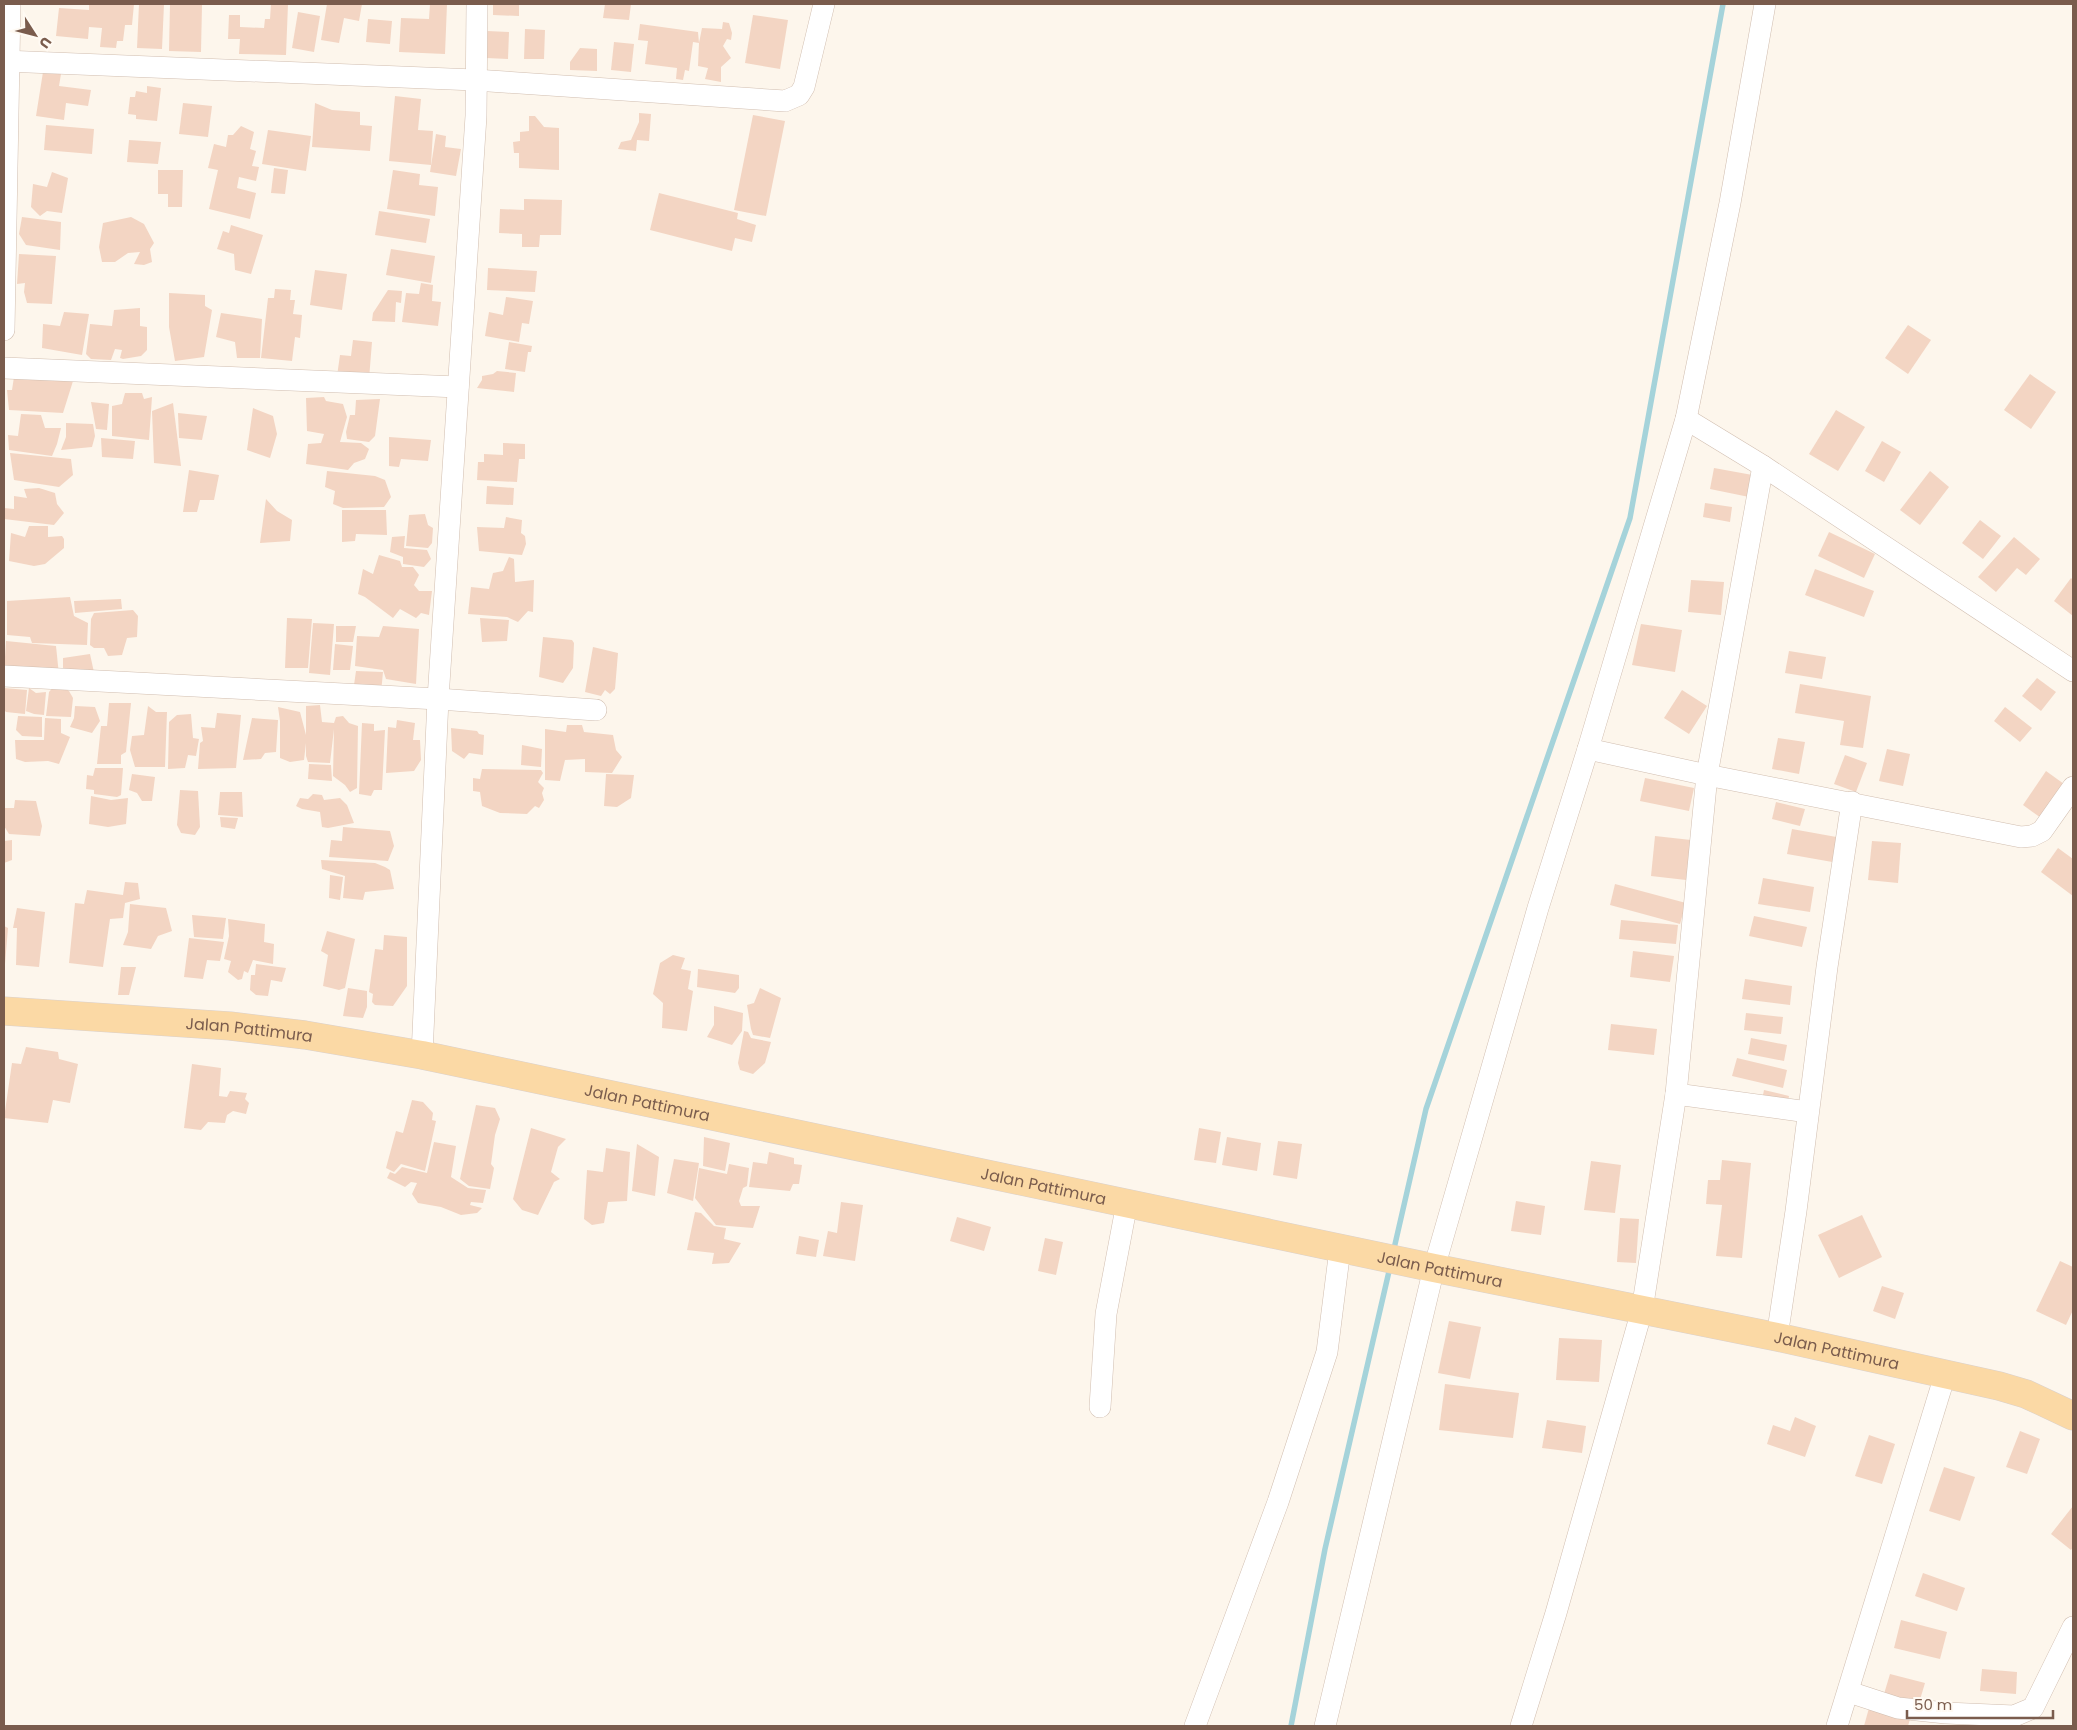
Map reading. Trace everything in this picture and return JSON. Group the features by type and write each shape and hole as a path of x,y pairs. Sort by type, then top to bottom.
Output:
{"main road":[{"name":"Jalan Pattimura","path":"4,1011 230,1026 305,1035 422,1055 895,1156 1127,1202 1340,1249 1777,1337 2026,1394 2073,1416"}],"street":[{"path":"4,330 6,61 10,4"},
{"path":"422,1055 438,699 476,116 477,4"},
{"path":"6,61 475,80 785,101 799,95 804,87 824,4"},
{"path":"1325,1726 1434,1268 1538,908 1588,749 1686,419 1730,204 1764,4"},
{"path":"4,368 458,388"},
{"path":"1686,419 1763,466 2073,671"},
{"path":"1520,1726 1556,1613 1642,1310 1676,1094 1707,775 1763,466"},
{"path":"4,676 438,699 596,710"},
{"path":"1588,749 1707,775 1852,802 2021,837 2032,836 2042,831 2073,787"},
{"path":"1777,1337 1796,1212 1826,967 1852,802"},
{"path":"1676,1094 1808,1112"},
{"path":"1100,1407 1106,1314 1127,1202"},
{"path":"1196,1726 1278,1502 1327,1352 1340,1249"},
{"path":"1837,1726 1945,1375"},
{"path":"1849,1692 1898,1708 1946,1713 2014,1716 2033,1708 2073,1627"}],"building":[{"path":"89,4 134,4 132,25 125,25 123,41 117,41 116,48 100,47 102,28 89,27 88,39 56,36 59,8 89,10"},
{"path":"139,4 164,4 162,49 137,48"},
{"path":"170,4 202,5 201,52 169,51"},
{"path":"271,4 288,4 286,55 239,54 240,39 228,39 229,15 240,15 240,27 264,28 265,19 270,19"},
{"path":"327,4 362,4 359,21 344,18 339,43 321,40"},
{"path":"430,4 447,4 445,54 399,52 401,18 429,19"},
{"path":"493,4 519,4 519,16 493,15"},
{"path":"605,4 631,4 629,20 603,18"},
{"path":"298,12 320,16 314,52 292,48"},
{"path":"753,15 788,20 780,69 745,63"},
{"path":"368,19 392,21 390,44 366,42"},
{"path":"723,22 729,23 732,33 731,40 727,39 723,46 731,58 721,67 721,82 705,79 708,68 698,66 702,28 722,29"},
{"path":"640,24 698,32 699,43 693,42 689,71 685,70 683,80 676,79 677,68 645,64 648,41 638,40"},
{"path":"525,29 545,30 544,59 524,59"},
{"path":"487,31 509,32 508,59 486,58"},
{"path":"614,42 634,44 631,72 611,70"},
{"path":"580,48 597,49 597,71 570,70 570,62"},
{"path":"43,72 61,74 59,86 91,90 88,106 66,103 64,120 36,116"},
{"path":"147,86 161,88 157,121 136,119 136,115 128,114 130,97 135,97 136,91 147,93"},
{"path":"395,96 421,99 418,130 433,131 431,165 389,161"},
{"path":"183,103 212,106 208,137 179,134"},
{"path":"315,103 332,110 360,112 360,125 372,126 370,151 312,147"},
{"path":"639,113 651,114 649,141 637,140 636,151 618,149 621,142 631,140 639,122"},
{"path":"753,115 785,121 766,216 734,210"},
{"path":"529,116 535,116 544,127 559,128 559,170 519,168 519,153 514,153 513,142 520,141 520,132 529,131"},
{"path":"46,125 94,129 92,154 44,150"},
{"path":"241,126 254,132 250,149 256,151 252,166 259,167 256,181 239,177 237,188 256,193 250,219 209,209 218,170 208,168 214,144 226,147 228,135 233,135"},
{"path":"268,130 311,136 306,171 262,164"},
{"path":"436,134 446,136 445,147 461,149 456,176 430,172"},
{"path":"129,140 161,142 158,164 127,162"},
{"path":"274,168 288,170 285,194 271,193"},
{"path":"158,170 183,170 182,207 168,207 168,194 158,194"},
{"path":"393,170 420,174 419,185 438,187 435,216 387,209"},
{"path":"52,172 68,178 62,213 47,211 40,216 31,207 33,184 47,187"},
{"path":"659,193 738,213 737,219 756,225 752,242 735,238 732,251 650,230"},
{"path":"524,199 562,200 561,235 540,235 539,247 522,247 522,234 499,233 500,209 524,210"},
{"path":"379,211 430,219 426,243 375,235"},
{"path":"22,217 61,222 60,250 26,245 19,234"},
{"path":"131,217 144,224 154,243 150,249 152,262 144,265 134,264 140,252 128,253 115,262 102,262 99,247 103,223"},
{"path":"231,225 263,235 251,274 235,270 234,254 217,249 223,231 229,233"},
{"path":"391,249 435,256 431,283 386,275"},
{"path":"19,254 56,256 52,304 27,303 24,292 25,283 17,284"},
{"path":"488,268 537,271 535,292 487,290"},
{"path":"315,270 347,274 342,310 310,305"},
{"path":"421,283 433,285 432,301 441,302 438,326 402,322 406,293 419,294"},
{"path":"275,289 291,290 290,300 295,300 293,314 302,315 300,338 295,337 292,361 261,358 268,298 274,298"},
{"path":"388,290 402,291 401,303 396,302 395,322 372,321 373,313"},
{"path":"169,293 205,295 205,306 212,310 204,357 175,361 169,327"},
{"path":"506,297 533,301 529,324 522,323 519,342 485,336 489,312 503,315"},
{"path":"140,308 140,326 147,327 147,350 141,356 123,359 120,358 122,350 115,349 111,360 91,359 86,354 90,324 112,326 114,310"},
{"path":"64,312 89,314 82,355 42,348 43,324 60,326"},
{"path":"221,313 262,319 260,358 237,358 235,342 216,337"},
{"path":"1908,325 1931,340 1908,374 1885,358"},
{"path":"353,340 372,342 369,379 337,376 340,355 351,356"},
{"path":"509,342 532,346 531,352 528,352 525,372 505,369"},
{"path":"497,371 516,373 514,392 477,388 482,380 482,376 493,374"},
{"path":"2030,374 2056,392 2031,429 2004,410"},
{"path":"14,377 73,381 63,413 9,410 7,390 12,390"},
{"path":"125,393 142,393 144,399 152,397 149,440 112,436 112,406 122,404"},
{"path":"324,397 326,401 343,404 347,417 340,442 361,443 369,449 365,459 354,463 348,470 306,464 308,444 321,443 324,434 307,431 306,398"},
{"path":"380,399 375,436 369,442 347,439 346,432 350,415 355,415 356,400"},
{"path":"91,402 109,404 107,430 96,429"},
{"path":"173,403 181,466 154,463 152,411"},
{"path":"253,408 273,416 277,434 270,458 247,450"},
{"path":"1836,410 1865,427 1838,471 1809,454"},
{"path":"178,413 207,416 202,440 179,438"},
{"path":"21,414 41,415 45,428 61,428 52,456 9,450 8,435 18,436"},
{"path":"66,423 93,424 95,436 92,447 61,450 66,437"},
{"path":"389,437 431,440 428,461 401,459 399,467 389,466"},
{"path":"101,438 135,441 133,459 102,457"},
{"path":"1882,441 1901,452 1884,482 1865,471"},
{"path":"503,443 525,444 525,459 519,459 517,482 477,480 478,462 484,462 484,454 503,455"},
{"path":"10,453 71,459 73,475 59,487 14,480"},
{"path":"1714,468 1758,476 1754,498 1710,489"},
{"path":"189,470 219,475 214,500 200,500 197,512 183,512"},
{"path":"327,471 375,476 385,480 391,497 384,507 343,508 333,504 335,491 325,487"},
{"path":"1930,471 1949,487 1920,525 1900,510"},
{"path":"487,486 514,488 513,505 486,504"},
{"path":"39,488 55,493 57,504 64,513 54,525 4,519 4,508 14,509 14,496 27,498 24,489"},
{"path":"266,499 277,511 292,520 290,541 260,543"},
{"path":"1705,503 1732,507 1730,522 1703,517"},
{"path":"342,510 386,510 387,535 356,534 355,541 342,542"},
{"path":"425,514 428,525 433,528 432,543 428,548 406,546 409,515"},
{"path":"506,517 522,520 521,533 525,536 526,544 522,555 479,551 477,527 504,528"},
{"path":"1980,520 2001,536 1983,559 1962,543"},
{"path":"29,526 48,526 48,537 62,536 64,548 45,564 34,566 9,561 11,533 25,537"},
{"path":"1829,532 1875,554 1864,578 1818,556"},
{"path":"405,536 404,548 427,550 431,559 424,567 403,564 403,557 390,552 392,537"},
{"path":"2014,537 2040,559 2026,575 2017,568 1996,592 1978,577"},
{"path":"379,555 400,561 402,567 413,567 419,575 414,585 419,591 432,591 429,615 421,613 416,618 400,609 393,618 358,594 363,569 373,574"},
{"path":"509,557 514,559 515,582 534,580 533,612 528,611 518,622 507,617 468,614 471,587 489,589 493,573 503,571"},
{"path":"1815,569 1874,591 1864,617 1805,595"},
{"path":"2071,578 2073,580 2073,616 2054,601"},
{"path":"1691,580 1724,582 1721,615 1688,612"},
{"path":"70,597 74,616 88,623 87,645 32,643 30,637 7,635 7,601"},
{"path":"121,599 122,609 75,613 74,601"},
{"path":"133,610 138,616 137,637 127,638 122,655 108,656 104,648 94,648 90,645 91,619 94,613"},
{"path":"287,618 312,619 308,668 285,668"},
{"path":"480,618 509,620 507,641 482,642"},
{"path":"313,623 334,624 330,675 309,673"},
{"path":"1641,624 1682,630 1675,672 1632,665"},
{"path":"336,626 356,626 353,642 336,642"},
{"path":"383,626 419,629 416,684 386,679 383,670 355,666 357,636 379,637"},
{"path":"543,637 572,640 574,643 573,668 563,683 539,677"},
{"path":"6,641 56,646 59,675 4,672"},
{"path":"335,644 353,646 350,670 333,670"},
{"path":"593,647 618,653 615,689 610,694 605,690 601,696 585,692"},
{"path":"1789,651 1826,657 1822,679 1785,673"},
{"path":"90,654 95,677 63,676 63,658"},
{"path":"356,671 383,672 381,693 353,692"},
{"path":"2037,678 2056,692 2041,711 2022,696"},
{"path":"57,683 69,691 73,698 71,717 46,716 49,692"},
{"path":"1800,684 1871,696 1863,748 1840,745 1844,721 1795,713"},
{"path":"4,688 27,690 25,714 6,712 4,710"},
{"path":"29,688 36,693 46,692 44,715 26,711"},
{"path":"1682,690 1707,706 1689,734 1664,718"},
{"path":"109,703 131,703 126,752 121,755 121,764 97,764 101,726 107,726"},
{"path":"320,705 322,722 334,723 336,717 343,716 349,723 358,726 357,788 350,792 345,785 333,776 334,729 330,763 308,762 306,743 304,760 290,762 280,758 278,707 300,712 306,735 306,706"},
{"path":"75,706 95,707 100,721 92,733 70,727 74,718"},
{"path":"148,706 156,712 167,712 165,767 135,767 130,750 132,736 144,735"},
{"path":"2005,707 2032,728 2020,742 1994,721"},
{"path":"217,713 241,715 236,768 198,769 200,743 203,741 201,727 215,728"},
{"path":"191,714 193,738 199,739 196,756 188,755 185,768 168,769 169,722 177,715"},
{"path":"18,716 42,717 42,737 22,736 16,730"},
{"path":"45,718 61,719 61,733 70,737 59,764 48,761 25,762 16,759 15,740 44,740"},
{"path":"252,718 278,720 276,752 265,753 261,759 243,760"},
{"path":"397,720 415,723 413,740 420,740 421,760 414,771 386,773 388,727 396,728"},
{"path":"362,723 374,724 374,731 385,730 382,790 374,790 371,796 359,794"},
{"path":"567,725 582,725 584,732 613,735 616,750 622,757 612,773 585,772 585,759 565,760 560,781 545,780 545,729 566,732"},
{"path":"451,728 477,731 479,734 484,735 483,755 469,753 464,759 452,751"},
{"path":"1778,738 1805,742 1799,774 1772,769"},
{"path":"522,745 542,749 541,767 521,765"},
{"path":"1887,749 1910,754 1903,786 1879,781"},
{"path":"1845,755 1867,763 1856,792 1834,784"},
{"path":"309,764 331,765 332,781 308,779"},
{"path":"95,768 123,768 121,795 117,797 94,794 94,790 86,789 87,775 93,776"},
{"path":"482,769 541,770 543,773 538,782 544,788 542,793 544,800 539,808 535,806 527,814 500,813 482,806 480,792 473,791 473,778 480,779"},
{"path":"2046,771 2064,784 2041,818 2023,805"},
{"path":"132,774 155,777 152,801 142,801 137,793 129,790"},
{"path":"606,774 634,775 631,798 617,807 604,806"},
{"path":"1645,778 1694,788 1689,811 1640,801"},
{"path":"180,790 198,791 200,827 195,835 181,833 177,825"},
{"path":"220,792 242,792 243,817 218,815"},
{"path":"313,794 322,795 324,800 340,798 347,805 354,823 328,828 322,827 320,812 296,806 300,798 308,799"},
{"path":"91,796 111,800 128,798 126,824 108,827 89,824"},
{"path":"15,800 36,801 42,826 40,836 9,834 4,826 4,808 14,808"},
{"path":"1776,802 1805,809 1800,826 1772,819"},
{"path":"220,817 238,818 235,829 221,827"},
{"path":"343,827 390,831 394,846 388,861 329,857 331,840 342,841"},
{"path":"1792,829 1842,838 1838,863 1787,854"},
{"path":"1655,836 1691,840 1686,880 1651,876"},
{"path":"12,840 12,860 4,863 4,841"},
{"path":"1872,841 1901,843 1898,883 1868,880"},
{"path":"2058,848 2073,859 2073,896 2041,872"},
{"path":"321,860 375,863 390,870 394,889 365,892 363,900 343,898 345,876 322,869"},
{"path":"330,875 343,877 340,900 329,898"},
{"path":"1763,878 1814,887 1810,912 1758,904"},
{"path":"125,882 138,883 140,899 125,903 123,918 110,919 103,967 69,963 75,903 84,904 87,890 123,895"},
{"path":"1615,884 1686,903 1680,924 1610,905"},
{"path":"130,904 166,908 172,931 158,936 151,949 123,945 128,932"},
{"path":"17,908 45,912 39,967 16,965 17,928 13,928"},
{"path":"192,915 226,918 223,939 194,937"},
{"path":"1754,916 1807,927 1802,947 1749,936"},
{"path":"228,919 265,924 264,942 274,944 273,964 253,960 248,973 244,971 242,979 238,980 228,972 231,961 224,959 229,936"},
{"path":"1621,920 1678,925 1676,944 1619,939"},
{"path":"4,926 8,928 5,964 4,964"},
{"path":"327,931 355,939 345,988 339,990 323,986 328,955 321,951"},
{"path":"384,935 407,937 407,986 393,1006 375,1005 372,1002 373,994 369,992 375,949 383,950"},
{"path":"189,938 224,942 220,961 207,960 203,979 184,977"},
{"path":"1633,951 1674,956 1670,982 1630,977"},
{"path":"673,955 685,958 681,969 691,971 688,989 693,991 687,1031 662,1028 663,1003 653,994 660,963"},
{"path":"256,964 286,968 282,982 271,980 268,996 256,995 250,990 251,975 255,975"},
{"path":"121,967 136,967 129,995 118,995"},
{"path":"698,969 739,975 739,988 735,993 697,987"},
{"path":"1745,979 1792,986 1790,1005 1742,999"},
{"path":"348,988 367,991 367,1007 363,1018 343,1016"},
{"path":"760,988 781,998 770,1038 753,1035 751,1029 747,1005 754,1003"},
{"path":"714,1006 743,1013 742,1031 732,1045 707,1037 714,1025"},
{"path":"1746,1013 1783,1017 1781,1034 1744,1030"},
{"path":"1611,1024 1657,1029 1654,1055 1608,1050"},
{"path":"744,1031 748,1032 751,1038 771,1042 765,1063 753,1074 740,1070 738,1063"},
{"path":"1751,1038 1787,1045 1784,1061 1748,1054"},
{"path":"26,1047 58,1052 59,1059 78,1064 70,1103 53,1100 48,1123 4,1118 12,1063 21,1064"},
{"path":"1737,1058 1787,1070 1783,1088 1732,1076"},
{"path":"192,1064 221,1068 219,1096 227,1097 230,1091 247,1093 245,1099 249,1103 246,1114 233,1111 227,1115 225,1123 208,1122 201,1130 184,1128"},
{"path":"1764,1090 1789,1096 1787,1106 1762,1100"},
{"path":"412,1100 423,1102 433,1113 432,1120 436,1121 425,1171 401,1164 394,1172 386,1168 396,1131 403,1133"},
{"path":"476,1105 495,1108 500,1119 495,1135 491,1164 494,1168 490,1189 469,1186 460,1179"},
{"path":"531,1128 566,1139 558,1147 551,1172 560,1179 554,1182 538,1215 522,1210 513,1199"},
{"path":"1199,1128 1221,1132 1216,1163 1194,1160"},
{"path":"704,1137 730,1143 725,1171 703,1166"},
{"path":"1227,1137 1261,1143 1257,1171 1222,1165"},
{"path":"1278,1141 1302,1144 1297,1179 1273,1175"},
{"path":"434,1142 456,1146 451,1177 468,1188 486,1190 483,1203 471,1202 470,1205 482,1208 477,1213 461,1215 441,1207 418,1203 412,1194 417,1183 411,1182 405,1187 387,1178 390,1172 395,1174 402,1167 427,1173"},
{"path":"637,1144 659,1157 655,1196 632,1191"},
{"path":"606,1148 630,1152 627,1201 608,1202 604,1223 592,1225 584,1219 587,1170 603,1172"},
{"path":"769,1152 794,1158 794,1164 802,1165 799,1184 793,1184 790,1191 749,1187 753,1162 767,1164"},
{"path":"674,1159 699,1163 693,1201 667,1193"},
{"path":"1722,1160 1751,1163 1742,1258 1716,1256 1722,1205 1706,1204 1708,1180 1720,1180"},
{"path":"1591,1161 1621,1165 1615,1213 1584,1210"},
{"path":"729,1164 749,1168 747,1186 743,1188 739,1201 741,1206 760,1206 753,1228 716,1225 695,1198 699,1168 727,1174"},
{"path":"1516,1201 1545,1206 1541,1235 1511,1231"},
{"path":"841,1202 863,1205 855,1261 823,1256 828,1231 837,1233"},
{"path":"695,1212 701,1213 714,1226 726,1228 724,1239 741,1243 729,1263 712,1264 714,1253 687,1250"},
{"path":"1862,1215 1882,1257 1839,1278 1818,1235"},
{"path":"957,1217 991,1227 984,1251 950,1241"},
{"path":"1620,1218 1639,1219 1636,1263 1617,1262"},
{"path":"799,1236 819,1240 816,1257 796,1254"},
{"path":"1045,1238 1063,1242 1056,1275 1038,1271"},
{"path":"2060,1261 2073,1267 2073,1310 2066,1325 2036,1311"},
{"path":"1882,1286 1904,1293 1895,1319 1873,1311"},
{"path":"1449,1321 1481,1327 1470,1379 1438,1373"},
{"path":"1559,1338 1602,1340 1599,1382 1556,1380"},
{"path":"1445,1384 1519,1393 1513,1438 1439,1430"},
{"path":"1795,1417 1816,1426 1805,1457 1767,1444 1773,1425 1790,1431"},
{"path":"1547,1420 1586,1426 1582,1453 1542,1448"},
{"path":"2020,1431 2040,1439 2027,1474 2006,1467"},
{"path":"1869,1435 1895,1444 1882,1484 1855,1476"},
{"path":"1944,1467 1975,1477 1960,1521 1929,1511"},
{"path":"2073,1506 2073,1547 2071,1550 2051,1534"},
{"path":"1923,1573 1965,1588 1957,1611 1915,1596"},
{"path":"1901,1620 1947,1632 1940,1659 1894,1648"},
{"path":"1982,1669 2017,1672 2016,1694 1980,1691"},
{"path":"1890,1674 1925,1683 1919,1703 1884,1694"},
{"path":"1869,1708 1910,1719 1908,1726 1864,1726"}],"waterway":[{"path":"1393,1253 1426,1109 1630,518 1723,4"},
{"path":"1291,1726 1325,1549 1390,1267"}]}
